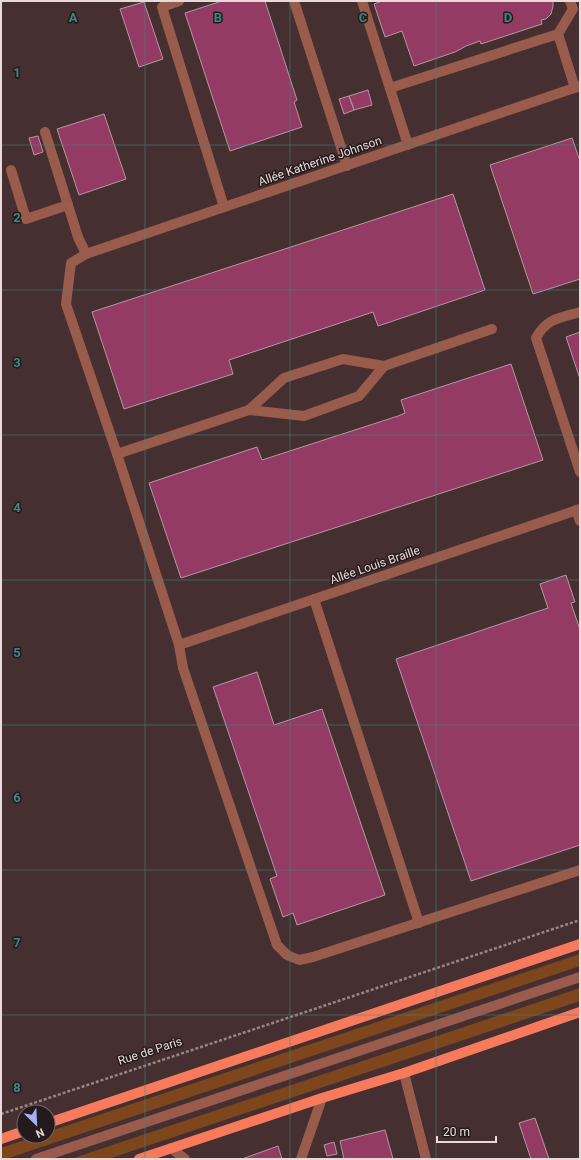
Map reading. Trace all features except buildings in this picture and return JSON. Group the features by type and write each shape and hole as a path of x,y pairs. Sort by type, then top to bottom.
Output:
{"main road":[{"path":"56,1120 580,944"},
{"path":"139,1159 322,1098 404,1073 580,1012"},
{"path":"1,1139 16,1134"}],"street":[{"path":"179,1 162,7 224,207"},
{"path":"294,1 347,166"},
{"path":"362,1 408,145"},
{"path":"390,88 558,34 573,9 570,1"},
{"path":"558,34 578,87"},
{"name":"Allée Katherine Johnson","path":"117,454 66,304 71,264 86,254 578,87"},
{"path":"45,132 78,237 86,254"},
{"path":"11,170 26,220 68,205"},
{"path":"580,312 551,321 542,328 536,338 580,472"},
{"path":"492,329 384,366 344,359 299,373 284,378 249,410 117,454 179,645 183,668 277,945 287,954 299,960 313,957 580,870"},
{"path":"249,410 304,416 359,396 384,366"},
{"path":"578,510 580,522"},
{"name":"Allée Louis Braille","path":"179,645 578,510"},
{"path":"314,599 419,923"},
{"path":"36,1159 580,977"},
{"path":"404,1073 426,1159"},
{"path":"301,1159 322,1098"},
{"path":"171,1148 185,1159"}],"path":[{"name":"Rue de Paris","path":"1,1114 580,920"}],"shaded area":[{"path":"580,954 580,966 56,1142 56,1129"},
{"path":"580,988 580,1001 108,1159 71,1159"},
{"path":"16,1143 51,1144 6,1159 1,1159 1,1148"}]}
